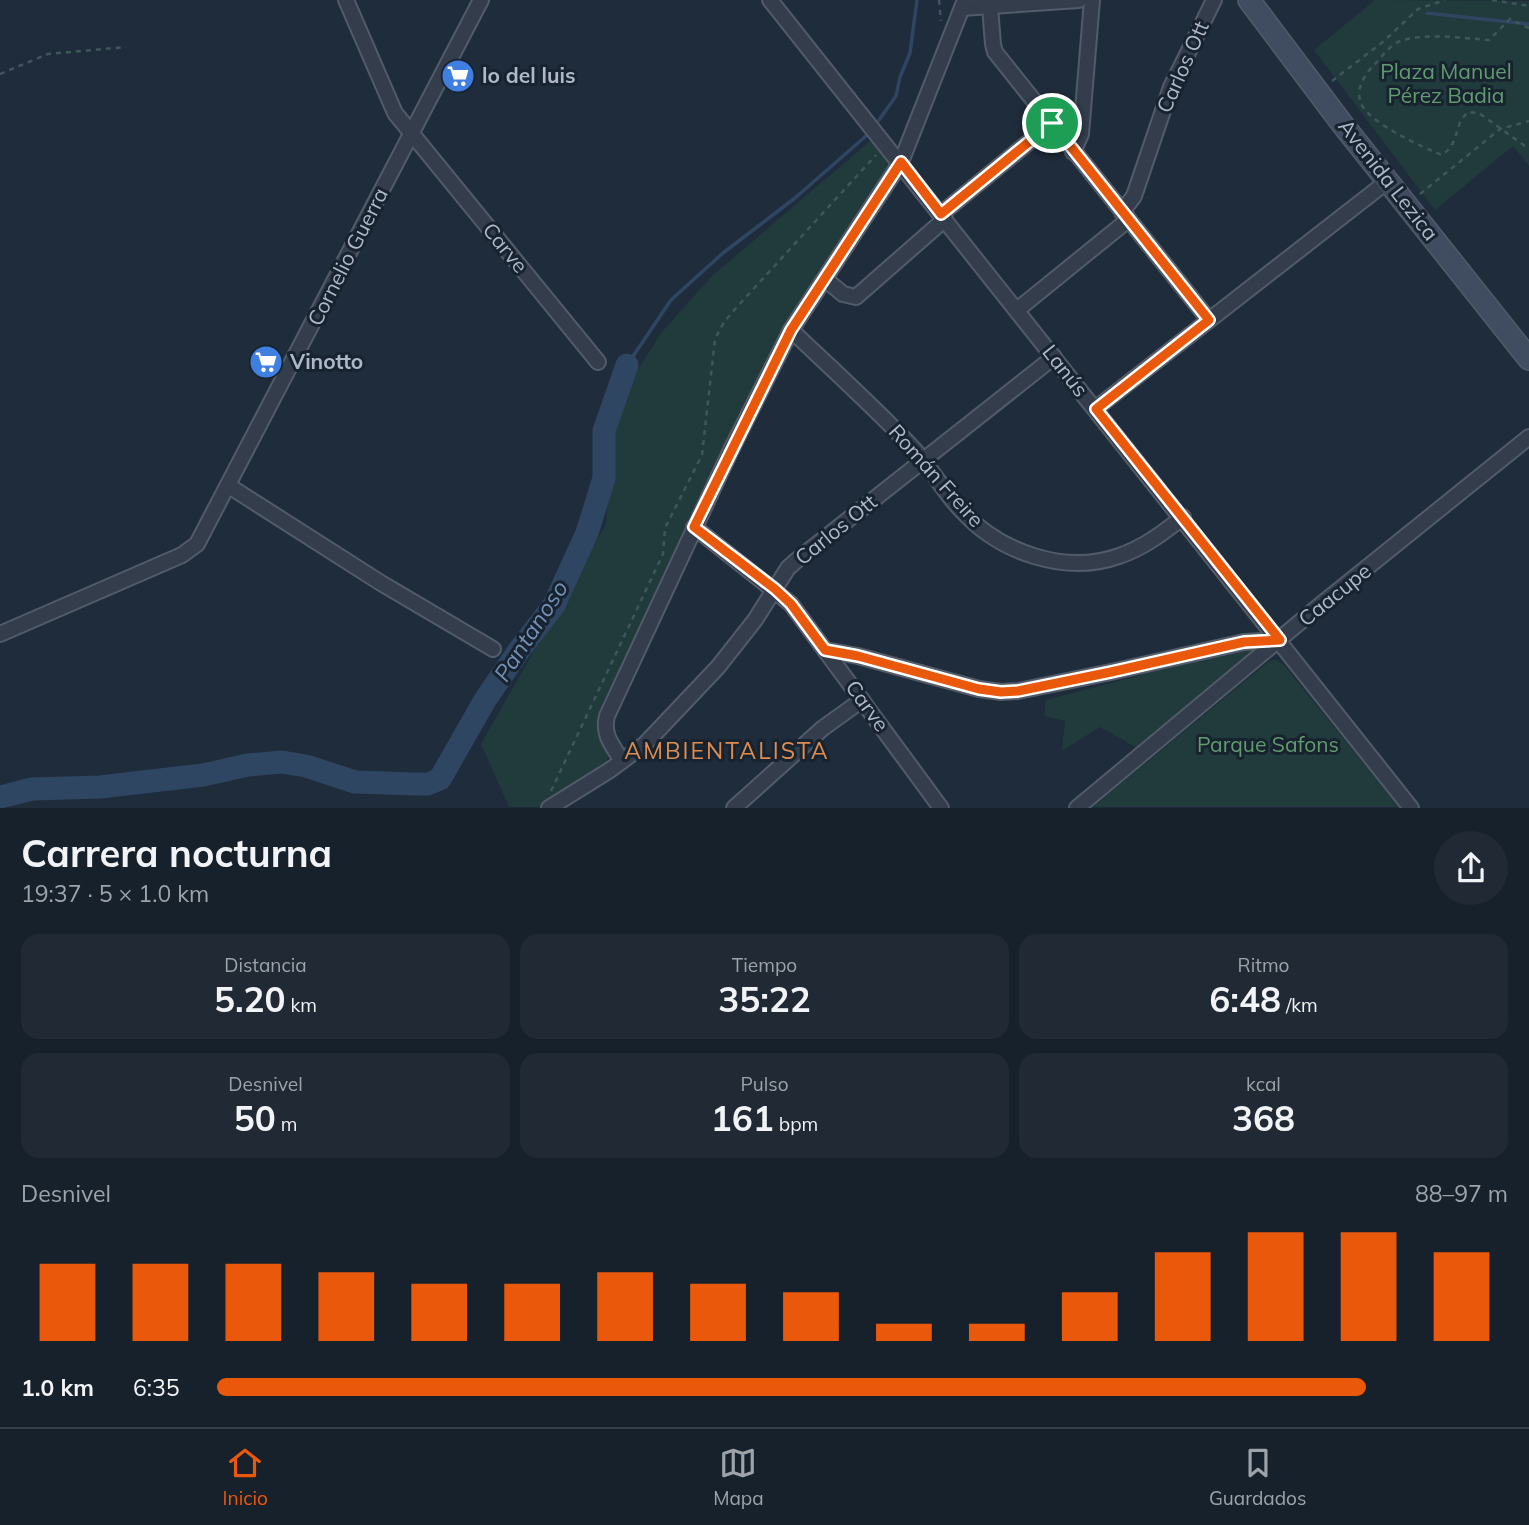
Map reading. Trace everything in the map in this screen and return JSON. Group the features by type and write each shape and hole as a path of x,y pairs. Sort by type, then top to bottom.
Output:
{"street":[{"name":"Carve","path":"346,0 389,103 598,362"},
{"name":"Cornelio Guerra","path":"0,634 182,555 197,544 481,0"},
{"name":"Lanús","path":"770,0 1411,807"},
{"path":"622,761 606,735 604,727 607,716 694,527 791,330 901,162 963,4 990,7 1079,0"},
{"path":"1073,152 1081,134 1092,0"},
{"name":"Carlos Ott","path":"1017,310 1125,216 1171,87 1214,0"},
{"name":"Avenida Lezica","path":"1249,0 1529,359"},
{"path":"990,7 995,52 1209,320"},
{"path":"825,279 844,294 856,297 1052,123"},
{"path":"1096,409 1389,180"},
{"name":"Román Freire","path":"791,330 887,422 923,461 964,513 988,533 1019,551 1069,563 1098,562 1118,556 1161,534 1183,517"},
{"name":"Carlos Ott","path":"550,801 622,761 645,744 718,667 755,620 788,568 1054,357"},
{"name":"Caacupe","path":"1077,807 1529,437"},
{"path":"229,486 381,583 493,649"},
{"name":"Carve","path":"694,527 791,604 941,807"},
{"path":"825,650 858,656 979,689 1001,692 1085,678 1244,642 1280,640"},
{"path":"734,807 814,736 862,700"}],"path":[{"path":"939,0 941,23"},
{"path":"1318,91 1384,41 1418,9 1446,0"},
{"path":"1492,0 1529,6"},
{"path":"1529,28 1510,19 1489,40 1445,37 1399,41 1365,73 1360,103 1367,113 1415,145 1442,155 1453,148 1461,119 1468,112 1479,113 1529,149"},
{"path":"0,74 48,54 126,47"},
{"path":"1408,205 1500,129 1529,121"},
{"path":"550,801 553,782 663,554 665,528 702,455 715,339 736,308 886,144"}],"green space":[{"name":"Plaza Manuel Pérez Badia","path":"1375,0 1529,1 1529,166 1513,146 1435,210 1314,50"},
{"path":"870,141 893,166 786,323 687,525 601,710 598,726 608,756 606,763 539,807 509,807 481,744 606,524 613,430 628,385 661,333 712,276"},
{"path":"1253,648 1249,657 1137,748 1100,727 1062,751 1065,721 1044,716 1046,700"},
{"name":"Parque Safons","path":"1275,659 1284,665 1399,807 1093,807 1267,663"}],"waterway":[{"name":"Pantanoso","path":"879,120 896,96 910,53 917,0"},
{"path":"1427,13 1529,24"},
{"name":"Pantanoso","path":"627,365 671,300 723,253 795,198 866,136"},
{"name":"Pantanoso","path":"0,797 32,789 100,787 203,775 248,765 282,762 306,766 355,782 428,784 440,779 485,700 554,605 587,533 604,478 604,431 627,365"}],"place":[{"name":"lo del luis","path":"458,76"},
{"name":"Vinotto","path":"266,362"}],"district":[{"name":"AMBIENTALISTA","path":"727,751"}],"route":[{"path":"1052,123 1209,320 1096,409 1280,640 1244,642 1111,672 1001,692 979,689 858,656 825,650 791,604 694,527 791,330 901,162 941,214 1052,123"}]}
